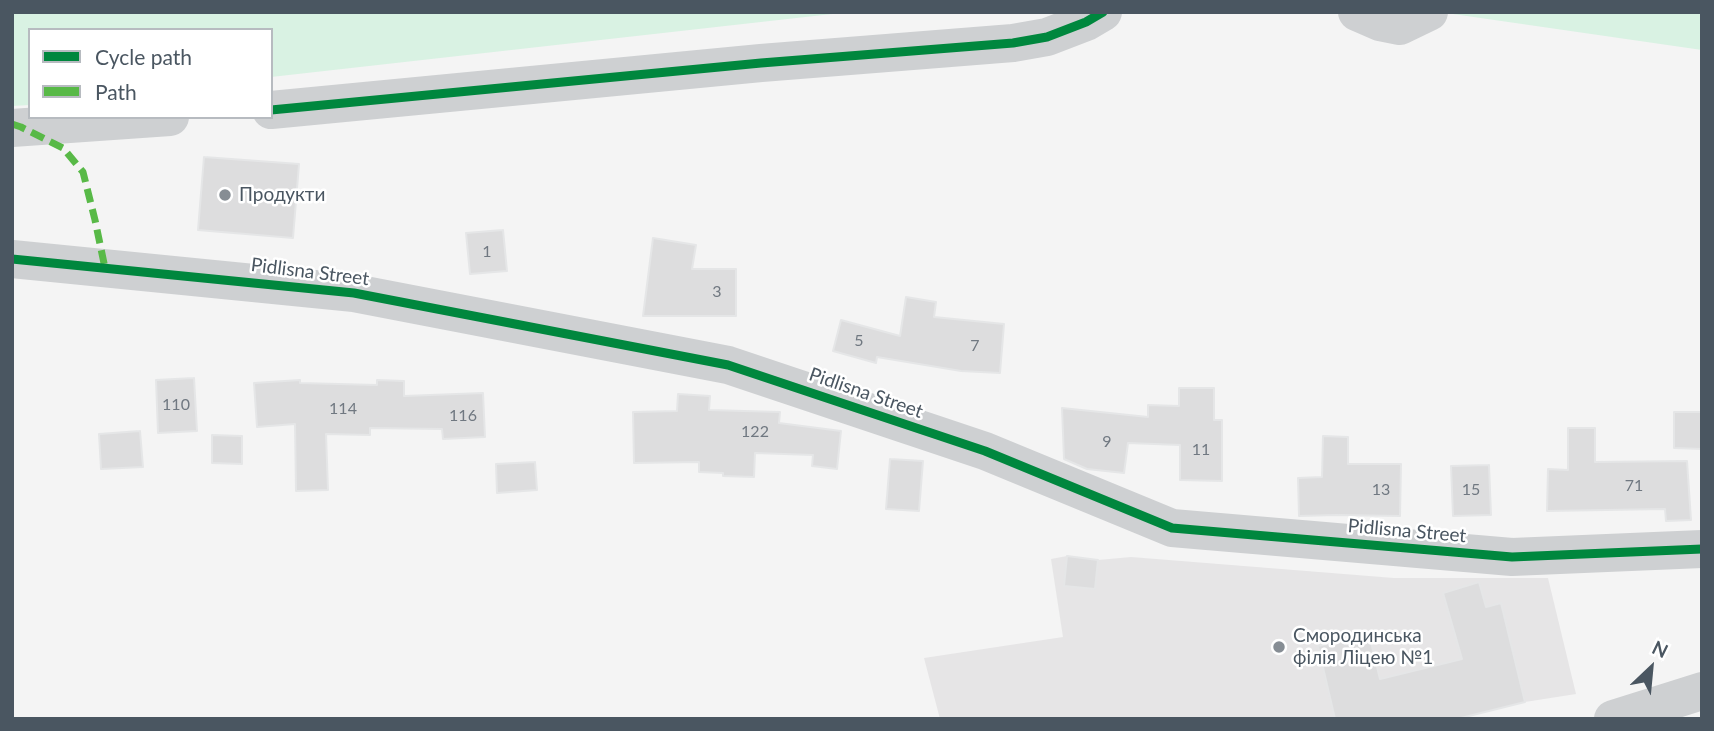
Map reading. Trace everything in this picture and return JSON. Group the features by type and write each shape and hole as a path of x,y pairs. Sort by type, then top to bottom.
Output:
{"street":[{"path":"273,110 774,62 1013,43 1047,37 1104,12"},
{"path":"1357,12 1380,22 1400,26 1429,12"},
{"path":"12,128 141,119"},
{"name":"Pidlisna Street","path":"12,260 354,293 728,365 985,451 1172,528 1512,557 1702,549"},
{"path":"1612,719 1702,691"}],"shaded area":[{"name":"Смородинська філія Ліцею №1","path":"1067,556 1098,560 1131,557 1394,578 1548,578 1576,694 1525,702 1457,719 940,719 924,658 1063,637 1051,559"}],"green space":[{"path":"12,12 850,12 273,77 273,28 28,28 28,105 12,106"},
{"path":"1439,12 1702,12 1702,50"}],"building":[{"path":"204,157 299,164 293,238 198,230"},
{"path":"503,230 507,271 470,274 466,233"},
{"path":"653,238 696,245 692,269 736,269 736,316 643,316"},
{"path":"906,297 936,302 934,317 1004,324 1000,373 961,371 877,357 876,363 833,351 841,320 900,336"},
{"path":"194,378 197,431 158,433 156,380"},
{"path":"300,380 300,383 377,385 377,380 404,381 404,396 483,393 485,437 443,439 442,429 370,428 370,435 326,434 328,490 296,491 295,424 257,427 254,383"},
{"path":"1179,388 1214,388 1214,420 1222,420 1222,481 1180,480 1180,445 1128,443 1124,473 1087,469 1064,459 1062,408 1148,417 1148,405 1179,406"},
{"path":"678,394 710,396 709,410 780,412 779,423 841,431 837,469 812,466 813,455 755,453 754,477 699,472 699,462 634,463 633,412 677,411"},
{"path":"1674,412 1702,412 1702,449 1674,448"},
{"path":"1568,428 1595,428 1595,462 1687,461 1691,520 1666,521 1665,509 1547,511 1548,469 1568,470"},
{"path":"140,431 143,467 101,469 99,434"},
{"path":"212,435 242,436 242,464 212,463"},
{"path":"1323,436 1348,437 1348,464 1401,464 1400,516 1299,516 1298,478 1322,477"},
{"path":"890,459 923,461 919,511 886,509"},
{"path":"535,462 537,490 497,493 496,464"},
{"path":"1489,465 1491,515 1453,516 1451,466"},
{"path":"1067,556 1098,560 1095,589 1064,586"},
{"path":"1479,582 1486,607 1501,603 1525,702 1457,719 1335,719 1318,646 1369,634 1380,679 1462,659 1443,593"}],"marked path":[{"path":"12,124 63,148 83,172 105,268"}],"cycle path":[{"path":"273,110 761,63 1013,43 1047,37 1086,22 1103,12"},
{"path":"12,259 354,293 728,365 985,451 1172,528 1512,557 1702,549"}],"place":[{"name":"Продукти","path":"225,195"},
{"name":"Смородинська філія Ліцею №1","path":"1279,647"}]}
